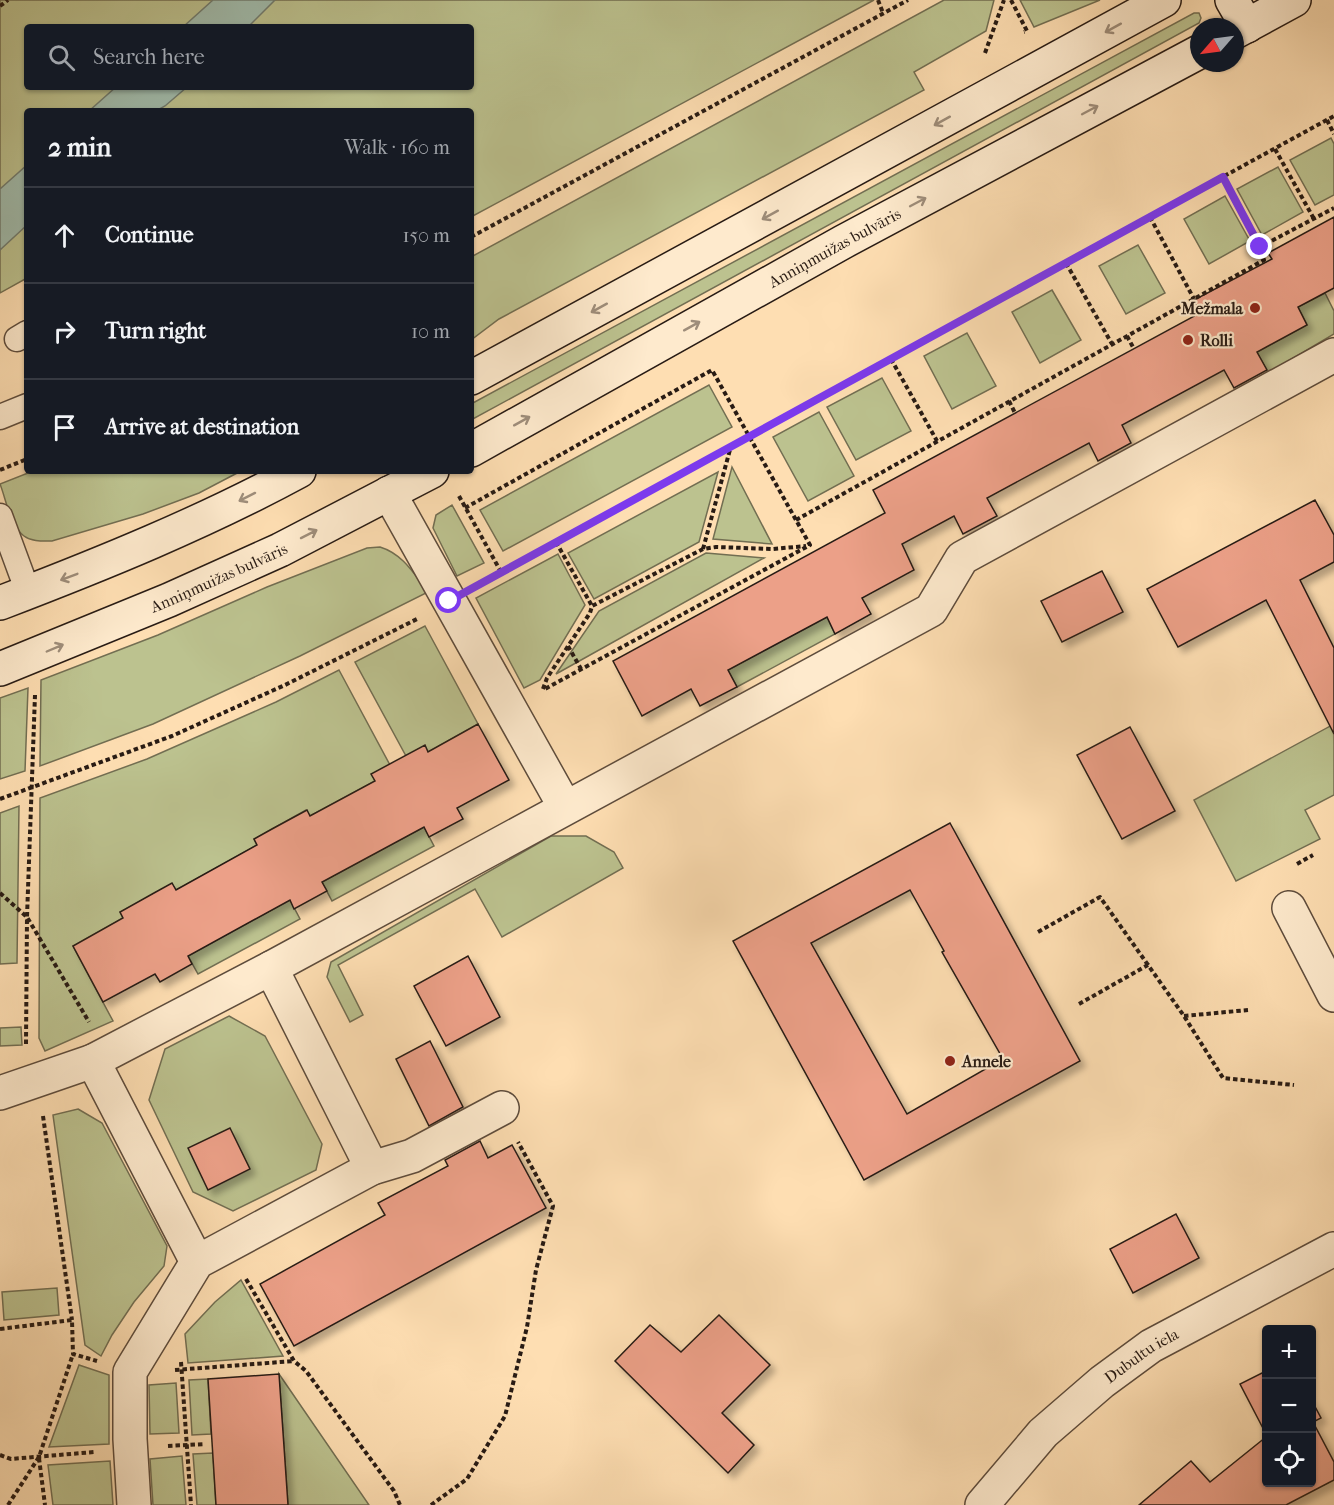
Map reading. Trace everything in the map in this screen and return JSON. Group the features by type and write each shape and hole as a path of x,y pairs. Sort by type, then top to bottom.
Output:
{"street":[{"path":"474,376 1164,0"},
{"path":"1241,18 1294,0"},
{"name":"Anniņmuižas bulvāris","path":"474,448 843,242 1190,57"},
{"path":"0,1093 93,1061 271,968 931,610 962,558 1334,355"},
{"path":"14,598 131,552 293,474"},
{"name":"Anniņmuižas bulvāris","path":"0,669 179,596 280,550 426,474"},
{"path":"389,493 565,807"},
{"path":"1289,908 1334,995"},
{"path":"271,968 372,1168"},
{"path":"93,1061 197,1262"},
{"path":"134,1505 130,1449 130,1372 197,1262 372,1168 412,1156 508,1120"},
{"name":"Dubultu iela","path":"982,1505 1043,1433 1102,1382 1141,1353 1334,1250"}],"lane":[{"path":"0,417 24,407"},
{"path":"0,516 14,598"}],"path":[{"path":"0,6 8,0"},
{"path":"878,0 883,13"},
{"path":"899,5 901,0"},
{"path":"474,235 908,0"},
{"path":"985,53 1004,0"},
{"path":"1011,0 1027,31 1017,36"},
{"path":"976,58 996,47"},
{"path":"0,799 172,736 275,690 413,621 1334,116"},
{"path":"1327,120 1334,134"},
{"path":"1275,149 1314,219"},
{"path":"796,520 1264,260 1260,247 1223,177"},
{"path":"1260,247 1334,208"},
{"path":"1150,217 1194,299"},
{"path":"1066,263 1112,344"},
{"path":"1127,336 1134,349"},
{"path":"891,359 938,441"},
{"path":"465,508 712,370 810,545"},
{"path":"1009,401 1015,413"},
{"path":"703,549 731,446"},
{"path":"0,470 24,460"},
{"path":"460,498 501,572"},
{"path":"556,542 592,606"},
{"path":"543,690 547,678 592,606 703,549 716,547 773,549 810,545"},
{"path":"535,694 810,545"},
{"path":"568,646 581,669"},
{"path":"26,1052 31,789"},
{"path":"1297,864 1313,855"},
{"path":"0,893 27,917 91,1026"},
{"path":"1038,932 1100,897 1184,1016 1223,1078 1294,1085"},
{"path":"1079,1004 1148,965"},
{"path":"1184,1016 1248,1010"},
{"path":"8,1505 39,1457 73,1354 72,1320 42,1107"},
{"path":"431,1505 467,1479 505,1416 527,1327 536,1270 553,1206 508,1120"},
{"path":"229,1244 294,1361 306,1371 320,1389 394,1491 399,1505"},
{"path":"0,1329 72,1320"},
{"path":"73,1354 130,1372 294,1361"},
{"path":"181,1370 191,1505"},
{"path":"0,1455 11,1459 130,1449"},
{"path":"39,1457 45,1505"}],"green space":[{"path":"0,0 874,0 474,215 474,108 24,108 24,280 0,293"},
{"path":"944,0 994,0 986,31 914,72 924,90 499,319 474,338 474,255"},
{"path":"1020,0 1100,0 1034,27"},
{"path":"1194,13 1199,13 1201,18 1190,18 1190,28 474,418 474,402"},
{"path":"1331,138 1334,144 1334,195 1315,205 1290,160"},
{"path":"1278,167 1303,212 1262,235 1237,189"},
{"path":"1225,196 1250,241 1209,264 1184,219"},
{"path":"1138,245 1165,293 1126,314 1099,266"},
{"path":"1052,290 1081,340 1040,363 1012,312"},
{"path":"1325,293 1334,311 1334,334 1268,373 1257,352 1307,325 1298,307"},
{"path":"967,333 996,386 952,409 924,356"},
{"path":"882,378 911,431 856,460 827,407"},
{"path":"709,385 732,427 503,551 480,510"},
{"path":"819,412 854,476 808,501 773,437"},
{"path":"732,467 772,544 713,539"},
{"path":"718,472 699,542 594,599 568,553"},
{"path":"25,474 235,474 199,493 143,514 52,541 30,539 19,532 0,484"},
{"path":"452,505 484,563 457,576 433,528 436,515"},
{"path":"380,547 402,560 428,592 300,656 153,724 40,766 41,680 158,635 267,587 367,548"},
{"path":"706,553 764,558 556,674 599,611"},
{"path":"558,554 585,605 540,680 524,688 476,598"},
{"path":"827,617 835,634 737,687 728,670"},
{"path":"425,626 478,724 428,752 425,746 406,756 355,662"},
{"path":"339,670 390,765 372,774 375,781 310,816 306,810 254,839 257,845 176,890 172,884 120,912 123,918 73,946 113,1021 45,1051 39,1038 40,798 147,759 276,702"},
{"path":"28,688 25,771 0,779 0,698"},
{"path":"1334,724 1334,795 1305,810 1320,839 1236,881 1194,800"},
{"path":"19,806 17,963 0,964 0,813"},
{"path":"424,827 434,846 332,901 322,882"},
{"path":"551,836 586,836 614,852 623,868 502,937 475,889 338,965 363,1015 350,1022 327,977 331,962"},
{"path":"290,900 300,919 198,974 188,956"},
{"path":"229,1016 265,1036 322,1144 316,1170 233,1211 193,1192 149,1100 165,1049"},
{"path":"21,1027 22,1045 0,1046 0,1028"},
{"path":"78,1109 102,1123 167,1246 164,1266 134,1302 101,1356 85,1345 53,1115"},
{"path":"241,1280 283,1356 188,1363 185,1334 215,1302"},
{"path":"57,1288 59,1315 4,1320 2,1292"},
{"path":"79,1365 109,1375 109,1444 49,1447"},
{"path":"279,1374 369,1505 288,1505"},
{"path":"208,1379 211,1434 192,1435 189,1380"},
{"path":"176,1383 179,1433 150,1434 149,1385"},
{"path":"213,1453 216,1505 197,1505 193,1454"},
{"path":"182,1456 186,1505 153,1505 150,1459"},
{"path":"110,1461 113,1505 53,1505 48,1465"}],"shaded area":[{"path":"213,0 275,0 251,24 186,24"},
{"path":"113,90 184,90 161,108 92,108"},
{"path":"24,168 24,228 0,250 0,189"}],"building":[{"path":"1334,217 1334,288 1298,307 1307,325 1257,352 1267,370 1234,388 1224,370 1122,425 1131,443 1098,461 1089,443 987,498 997,516 963,534 954,516 902,544 914,570 862,598 871,614 835,634 827,617 728,670 737,687 700,706 691,689 642,716 613,661 885,513 873,490 1200,313 1194,300 1272,259 1268,253"},
{"path":"1315,500 1334,535 1334,562 1300,580 1334,648 1334,734 1266,600 1178,647 1147,589"},
{"path":"1102,571 1123,612 1062,642 1041,601"},
{"path":"478,724 509,780 457,808 463,819 429,837 424,827 322,882 327,891 294,909 290,900 188,956 192,964 160,982 155,974 103,1002 73,946 123,918 120,912 172,883 176,890 257,845 254,839 272,829 307,810 310,816 375,781 371,774 425,745 428,752"},
{"path":"1130,727 1175,811 1122,839 1077,755"},
{"path":"950,823 1080,1061 864,1180 733,941","holes":["910,890 944,951 942,952 1003,1059 907,1114 811,943"]},
{"path":"468,956 500,1017 446,1046 414,986"},
{"path":"430,1041 463,1107 429,1126 396,1059"},
{"path":"230,1128 250,1169 208,1190 188,1148"},
{"path":"480,1141 488,1158 512,1145 546,1208 294,1346 260,1284 385,1215 378,1203 448,1166 445,1160"},
{"path":"1176,1214 1199,1258 1133,1293 1110,1249"},
{"path":"719,1315 770,1365 722,1413 754,1445 728,1473 615,1361 650,1325 681,1352"},
{"path":"1262,1373 1262,1426 1240,1384"},
{"path":"279,1374 288,1505 216,1505 208,1379"},
{"path":"1316,1408 1321,1418 1316,1420"},
{"path":"1316,1428 1334,1462 1334,1480 1286,1505 1139,1505 1191,1461 1210,1482 1262,1440 1262,1487 1316,1487"}],"place":[{"name":"Mežmala","path":"1255,308"},
{"name":"Rolli","path":"1188,340"},
{"name":"Annele","path":"950,1061"}],"route":[{"path":"449,601 1223,177 1260,247"}]}
